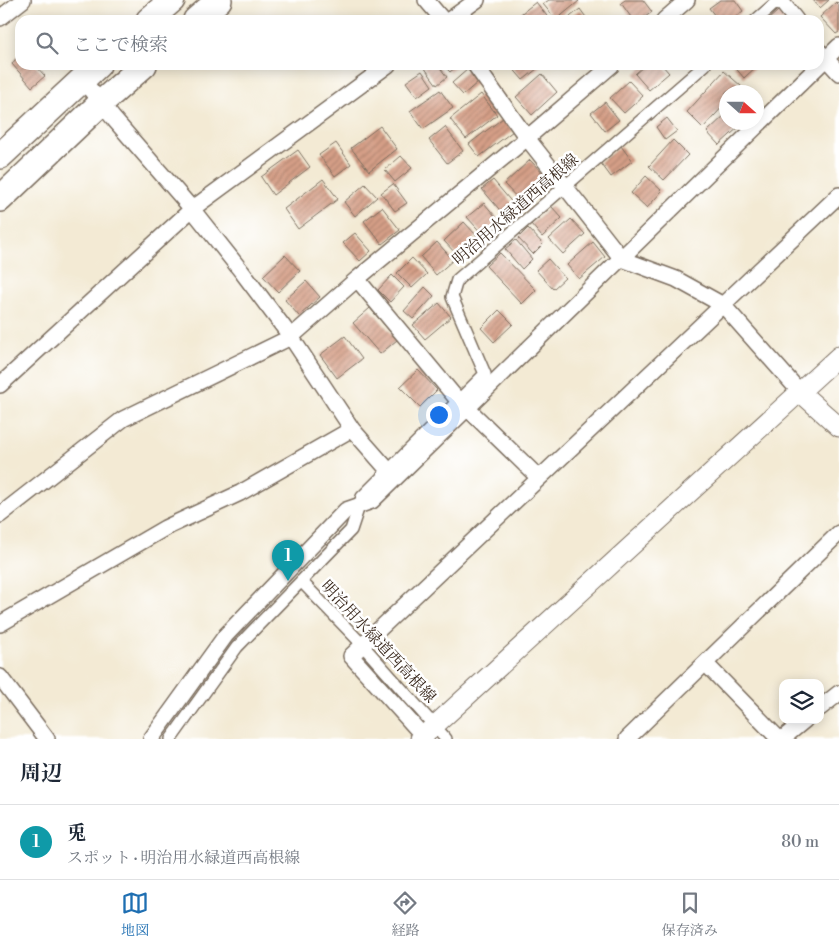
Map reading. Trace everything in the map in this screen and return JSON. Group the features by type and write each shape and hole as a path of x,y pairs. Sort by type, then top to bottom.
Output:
{"highway":[{"path":"155,15 172,0"},
{"path":"202,15 219,0"},
{"path":"0,199 138,70"},
{"path":"0,156 90,72"}],"street":[{"path":"0,18 23,0"},
{"path":"426,0 439,15"},
{"path":"456,15 477,0"},
{"path":"670,15 687,0"},
{"path":"762,15 780,0 792,15"},
{"path":"824,54 839,46"},
{"path":"824,57 839,73"},
{"path":"0,385 192,209 381,70"},
{"path":"479,70 527,138 622,259 676,279 723,305 800,392 839,427"},
{"path":"0,515 123,420 291,338 357,279 606,70"},
{"name":"明治用水緑道西高根線","path":"463,405 486,374 452,297 457,280 699,70"},
{"path":"151,739 226,635 346,510 372,501 392,474 463,405 622,259 807,70"},
{"path":"90,72 101,103 192,209 242,272 291,338 352,429 392,474"},
{"path":"839,195 351,656 430,736 839,356"},
{"path":"357,279 463,405 539,478"},
{"path":"3,617 165,528 240,493 352,429"},
{"name":"明治用水緑道西高根線","path":"359,506 351,530 301,581 362,645"},
{"path":"627,739 839,533"},
{"path":"171,739 237,647 301,581"},
{"path":"706,664 781,739 800,724"},
{"path":"0,677 47,739"},
{"path":"824,705 839,693"}],"building":[{"path":"549,0 579,1 562,15 552,15 543,4"},
{"path":"625,0 643,0 652,12 648,15 629,15 621,3"},
{"path":"720,0 735,0 743,11 738,15 714,15 709,8"},
{"path":"813,0 829,0 820,8"},
{"path":"536,2 546,15 519,15"},
{"path":"836,2 839,5 839,32 836,34 824,21 824,15 822,15"},
{"path":"580,9 584,15 572,15"},
{"path":"778,11 782,15 774,15"},
{"path":"17,70 40,70 45,76 32,87"},
{"path":"426,70 442,70 447,77 437,85"},
{"path":"467,70 478,82 463,95 452,83"},
{"path":"514,70 536,70 523,80"},
{"path":"639,70 666,70 669,73 649,90 635,74"},
{"path":"737,70 753,70 744,78"},
{"path":"422,71 432,86 417,97 406,82"},
{"path":"724,71 740,85 719,85 719,111 703,128 687,112"},
{"path":"542,74 557,92 532,115 516,97"},
{"path":"629,81 643,96 624,113 610,98"},
{"path":"440,90 453,108 423,129 410,111"},
{"path":"481,94 497,115 466,139 450,119"},
{"path":"605,102 619,120 605,131 591,113"},
{"path":"503,118 513,131 479,157 469,144"},
{"path":"667,118 677,131 665,140 656,127"},
{"path":"719,121 719,130 736,130 719,145 707,132"},
{"path":"380,126 397,149 369,171 351,148"},
{"path":"445,127 463,151 447,163 429,140"},
{"path":"673,140 688,155 664,180 649,166"},
{"path":"336,143 351,164 335,176 319,155"},
{"path":"621,146 632,161 611,177 600,162"},
{"path":"298,150 310,167 273,195 261,177"},
{"path":"401,156 412,168 395,182 385,170"},
{"path":"530,160 547,178 521,202 504,184"},
{"path":"646,176 662,191 647,208 631,193"},
{"path":"323,179 338,199 298,229 284,209"},
{"path":"493,180 515,206 504,215 482,189"},
{"path":"365,184 377,197 355,216 344,202"},
{"path":"393,184 407,203 395,211 381,193"},
{"path":"484,203 501,223 485,237 467,217"},
{"path":"551,206 562,218 542,237 531,224"},
{"path":"382,207 400,230 382,244 364,221"},
{"path":"571,219 585,234 563,254 549,239"},
{"path":"464,222 477,236 457,255 444,241"},
{"path":"528,228 543,244 533,254 518,238"},
{"path":"355,233 371,251 360,261 343,243"},
{"path":"516,240 532,259 522,269 505,249"},
{"path":"437,242 453,260 436,275 421,257"},
{"path":"593,242 605,257 579,279 567,265"},
{"path":"500,253 536,290 522,304 486,266"},
{"path":"285,255 300,271 278,292 263,276"},
{"path":"412,258 427,274 412,288 397,273"},
{"path":"548,259 565,278 553,289 536,270"},
{"path":"392,275 404,287 390,302 378,290"},
{"path":"306,281 320,297 299,316 285,300"},
{"path":"425,287 434,296 413,319 404,311"},
{"path":"439,303 451,317 425,339 413,325"},
{"path":"370,308 397,340 380,354 353,323"},
{"path":"499,310 513,324 494,342 481,328"},
{"path":"345,336 362,359 337,378 320,355"},
{"path":"418,370 437,390 420,407 400,387"}],"place":[{"name":"兎","path":"288,581"}]}
